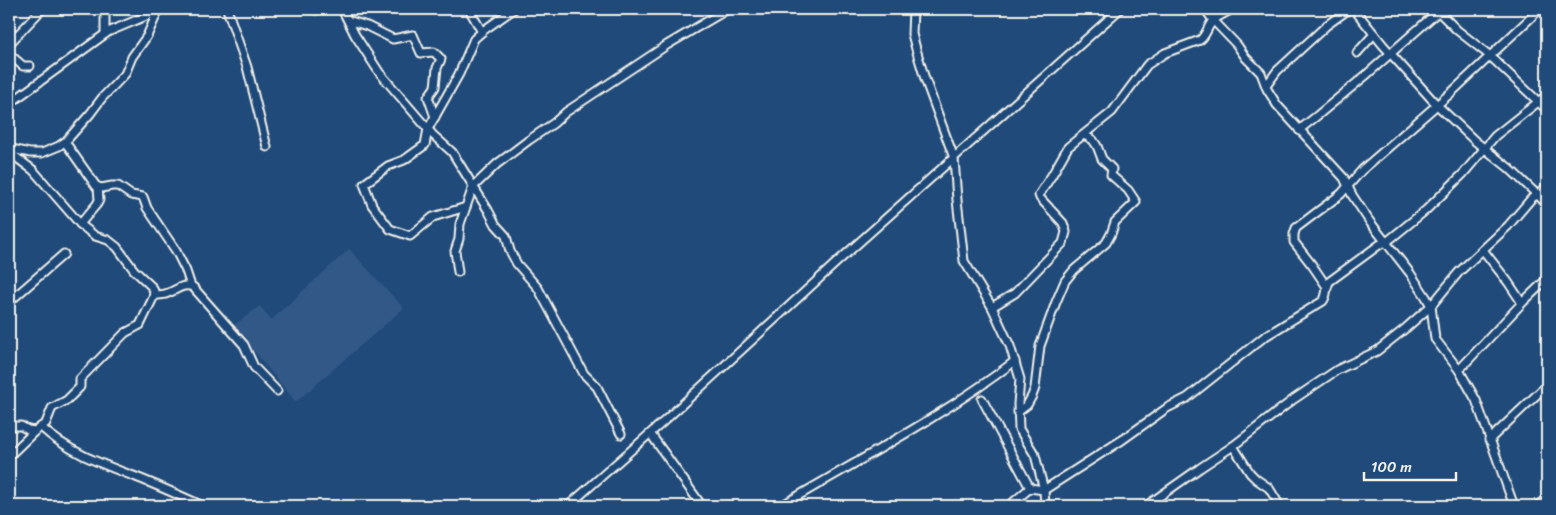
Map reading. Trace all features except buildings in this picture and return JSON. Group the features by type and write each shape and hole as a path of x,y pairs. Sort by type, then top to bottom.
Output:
{"street":[{"path":"9,44 42,9"},
{"path":"99,9 105,13 105,34"},
{"path":"227,9 247,67 267,147"},
{"path":"312,9 319,9"},
{"path":"342,9 355,35 379,72 438,140 452,152 496,225 506,236 510,251 517,264 538,288 584,374 597,387 621,434"},
{"path":"469,9 482,32"},
{"path":"466,206 432,217 410,236 390,229 372,205 364,184 388,166 404,160 425,145 428,129 459,74 472,43 482,32 514,9"},
{"path":"458,272 455,251 459,239 460,224 473,187 497,164 554,123 566,112 667,45 728,9"},
{"path":"913,9 912,29 916,50 954,158 964,261 992,307 1006,335 1015,362 1020,381 1019,429 1035,455 1044,490 1045,506"},
{"path":"568,506 1120,9"},
{"path":"1206,9 1213,20 1260,73 1276,105 1342,176 1370,222 1414,278 1426,297 1431,306 1435,339 1459,370 1476,400 1514,506"},
{"path":"992,307 1015,293 1063,243 1066,232 1063,224 1039,195 1065,150 1117,107 1147,65 1165,53 1200,40 1213,20 1232,9"},
{"path":"1266,86 1277,71 1330,22 1348,9"},
{"path":"1354,9 1436,104 1484,149 1510,168 1547,204"},
{"path":"1327,287 1294,242 1294,230 1341,194 1362,170 1453,91 1489,55 1540,9"},
{"path":"9,104 105,34 159,10"},
{"path":"9,151 39,153 65,142 125,74 132,57 146,39 159,10"},
{"path":"1298,130 1391,53 1438,10 1457,30 1489,55 1547,110"},
{"path":"351,21 380,31 393,39 413,35 421,53 434,52 441,59 437,68 435,87 428,97 435,117"},
{"path":"1357,53 1374,34"},
{"path":"9,54 23,66 30,66"},
{"path":"1009,506 1030,488 1044,490 1122,440 1162,411 1187,398 1264,337 1323,301 1326,296 1327,287 1332,279 1412,222 1458,181 1495,136 1547,95"},
{"path":"1018,412 1027,405 1035,388 1040,346 1065,281 1074,270 1104,245 1110,238 1115,222 1136,202 1128,190 1111,175 1112,169 1102,159 1093,140 1084,134"},
{"path":"65,142 86,174 98,187 99,200 80,224"},
{"path":"9,151 33,170 80,224 96,236 108,240 117,247 134,270 154,289 154,295 140,325 125,333 80,379 80,387 67,400 51,410 47,422 9,456"},
{"path":"98,187 118,186 131,195 143,197 147,208 176,251 192,286 244,344 254,367 277,391"},
{"path":"1146,506 1234,446 1337,370 1377,351 1431,306 1459,272 1508,226 1537,194 1547,187"},
{"path":"1483,250 1522,303"},
{"path":"9,302 64,254"},
{"path":"1459,370 1547,279"},
{"path":"154,295 166,294 184,286 192,286"},
{"path":"781,506 918,427 982,386 1015,362"},
{"path":"1489,440 1547,385"},
{"path":"982,399 1030,488"},
{"path":"9,426 21,426 28,430 38,429 77,453 203,506"},
{"path":"652,436 702,506"},
{"path":"1234,446 1250,473 1269,488 1280,506"},
{"path":"1537,506 1547,498"}],"shaded area":[{"path":"349,249 404,308 296,402 233,326 260,306 271,320"}]}
